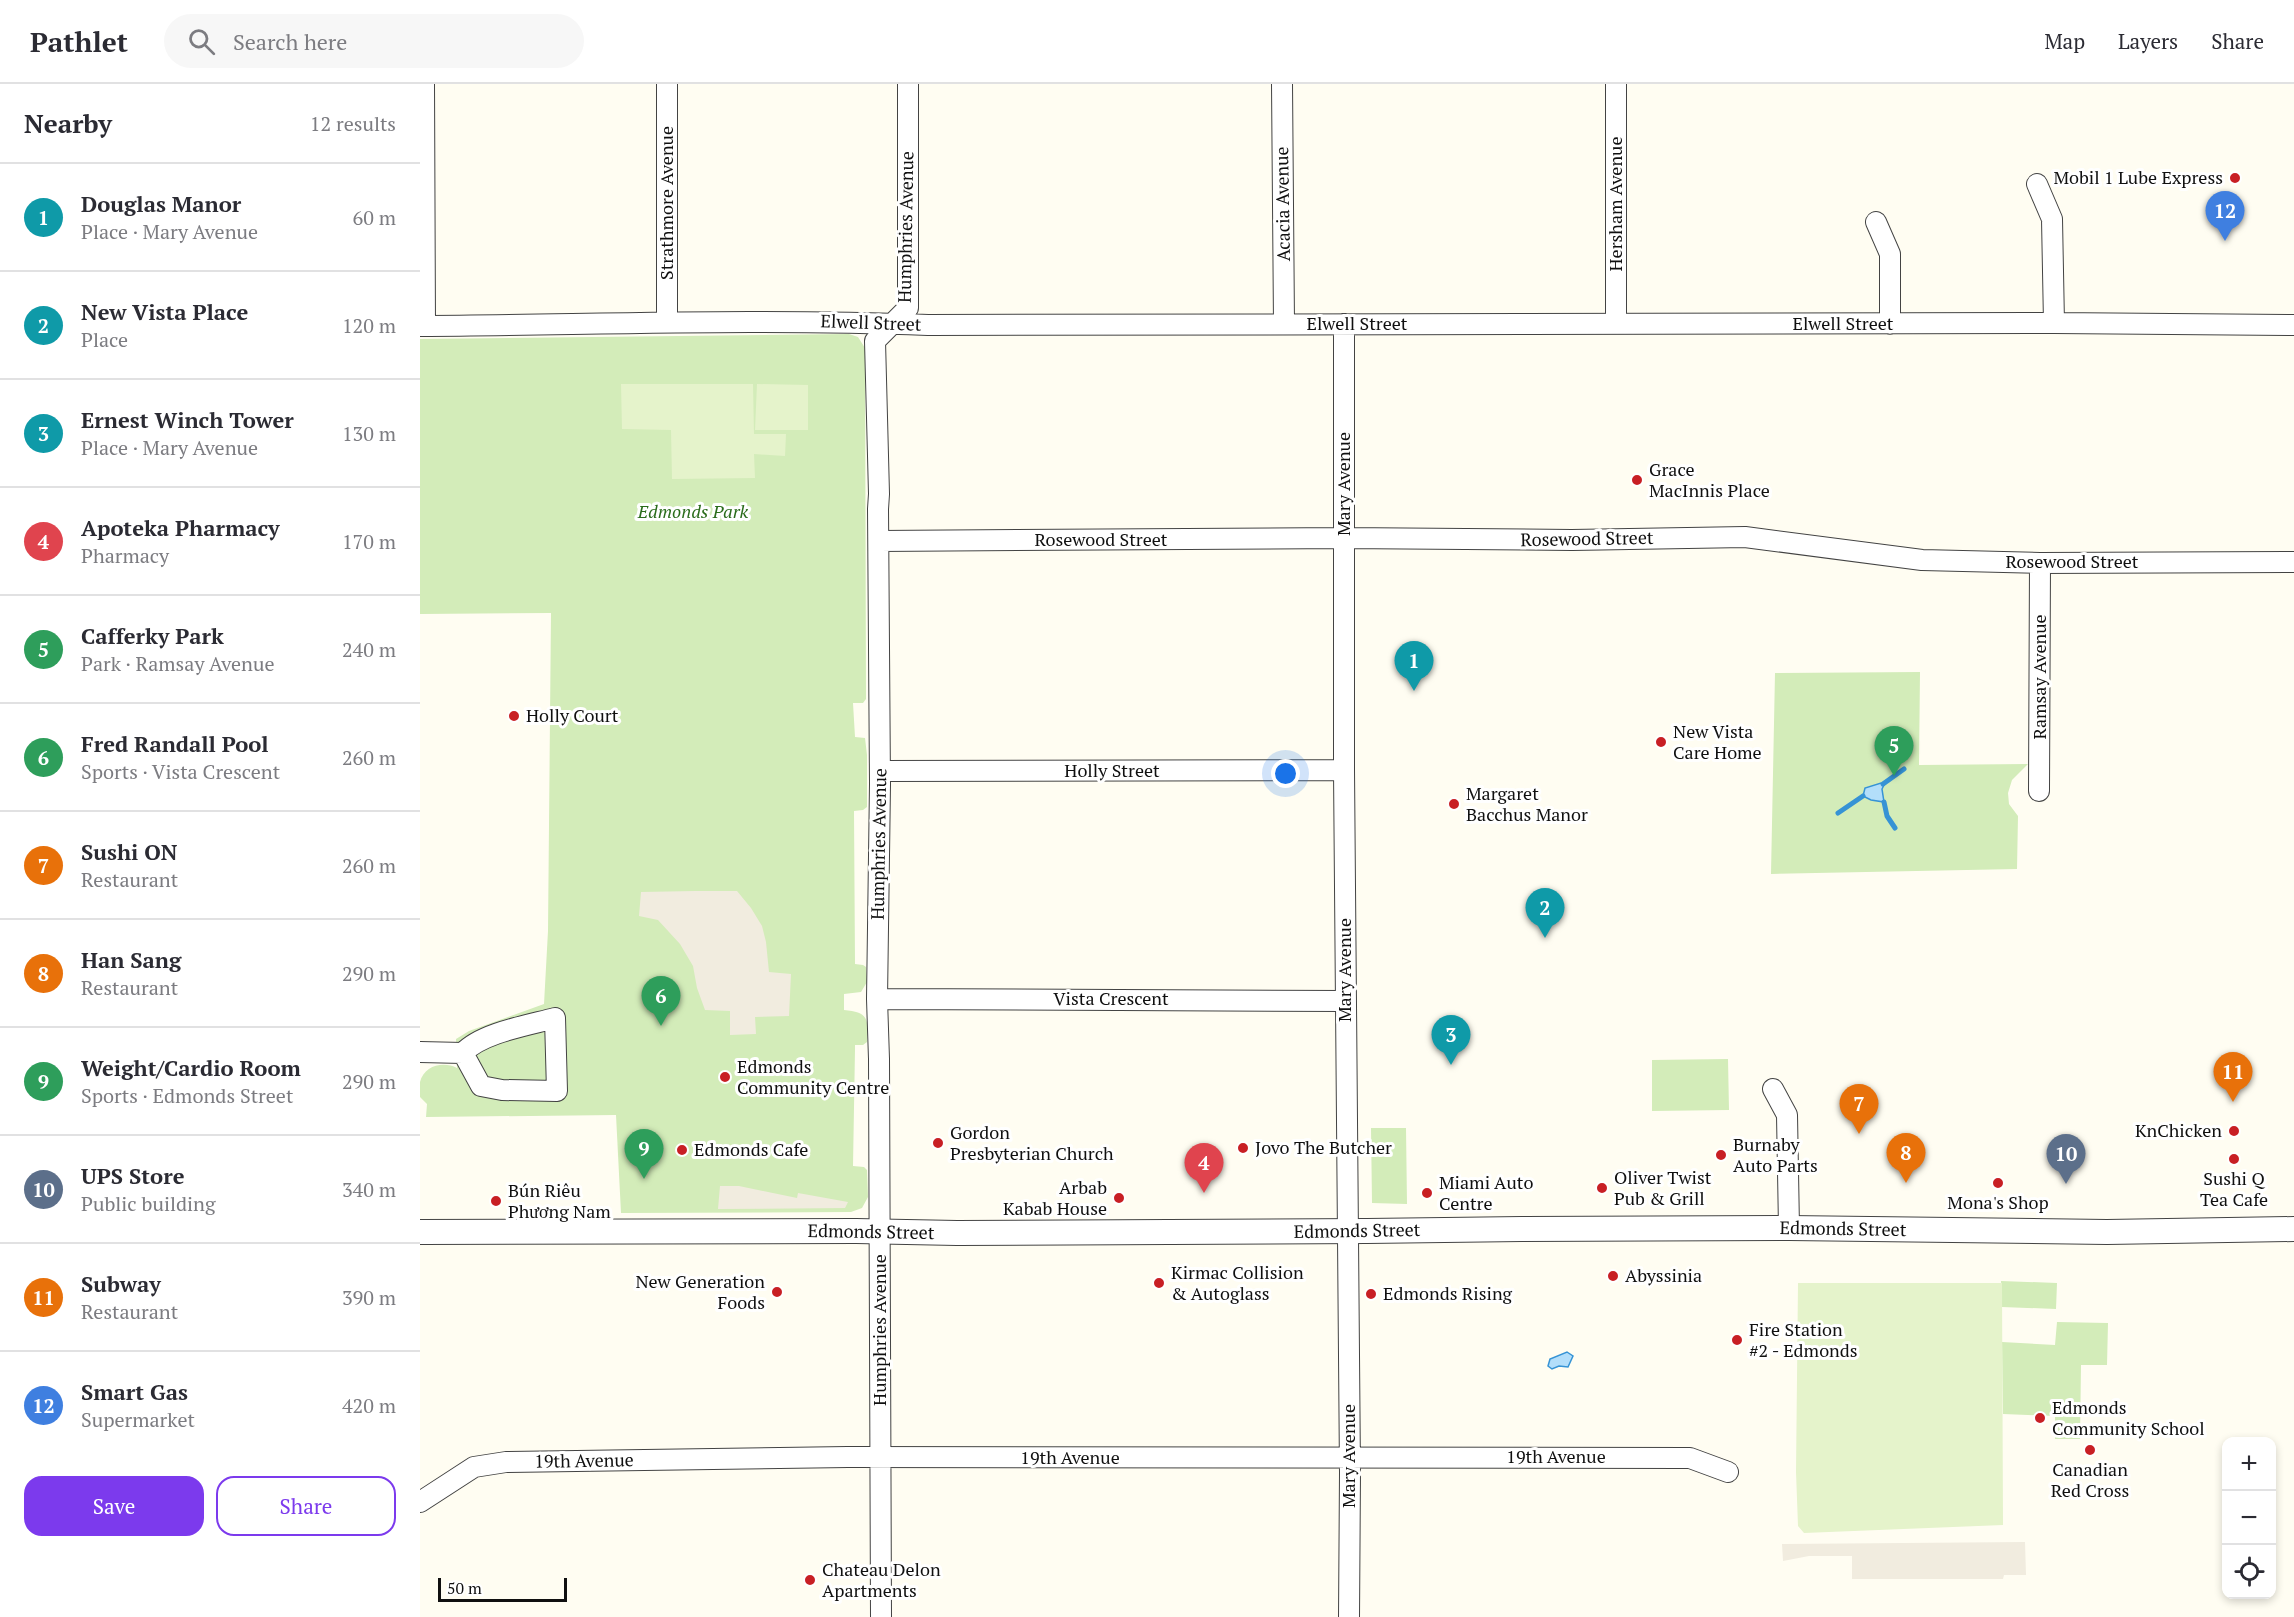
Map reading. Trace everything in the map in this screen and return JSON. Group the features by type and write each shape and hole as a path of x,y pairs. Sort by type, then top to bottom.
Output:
{"street":[{"path":"422,326 424,84"},
{"name":"Strathmore Avenue","path":"667,84 667,321"},
{"name":"Humphries Avenue","path":"881,1617 877,999 880,771 879,541 875,341 908,308 908,84"},
{"name":"Acacia Avenue","path":"1282,84 1284,324"},
{"name":"Hersham Avenue","path":"1616,84 1616,324"},
{"path":"2037,184 2052,219 2054,323"},
{"path":"1876,222 1890,254 1890,324"},
{"name":"Elwell Street","path":"422,326 547,326 667,321 893,324 2054,323 2294,325"},
{"name":"Mary Avenue","path":"1344,324 1349,1617"},
{"name":"Rosewood Street","path":"879,541 1344,538 1527,540 1745,537 1922,560 2040,563 2294,562"},
{"name":"Ramsay Avenue","path":"2039,791 2040,563"},
{"name":"Holly Street","path":"880,771 1344,770"},
{"name":"Vista Crescent","path":"877,999 1345,1001"},
{"path":"420,1052 463,1053 470,1046 503,1032 555,1018 557,1091 502,1090 481,1086 463,1053"},
{"path":"1773,1089 1787,1115 1789,1228"},
{"name":"Edmonds Street","path":"420,1232 1789,1228 2049,1232 2294,1229"},
{"name":"19th Avenue","path":"420,1502 474,1467 506,1462 880,1458 1690,1458 1728,1472"}],"green space":[{"name":"Edmonds Park","path":"849,334 858,337 865,348 866,699 863,703 853,703 855,737 865,738 867,755 867,807 854,811 855,964 866,967 867,982 861,992 844,994 844,1010 862,1015 868,1028 867,1042 863,1045 855,1045 853,1166 864,1167 867,1170 868,1197 862,1208 851,1212 621,1213 616,1115 426,1117 427,1104 420,1097 422,1076 430,1068 446,1065 457,1068 456,1039 469,1031 544,1004 548,931 551,613 420,614 420,339"},
{"path":"621,384 753,384 754,434 786,434 785,456 754,454 755,478 672,479 671,430 622,429"},
{"path":"757,384 808,385 808,430 755,430"},
{"path":"1920,672 1919,765 2028,764 2012,780 2008,793 2009,804 2018,816 2017,869 1771,874 1775,673"},
{"path":"1728,1059 1729,1110 1652,1111 1652,1060"},
{"path":"1371,1128 1406,1128 1407,1204 1372,1203"},
{"path":"2001,1281 2057,1283 2056,1309 2002,1307"},
{"path":"1798,1283 2002,1283 2003,1525 1804,1533 1798,1526 1796,1472"},
{"path":"2057,1322 2108,1323 2107,1365 2081,1365 2080,1439 2055,1439 2055,1416 2003,1414 2002,1342 2055,1345"}],"shaded area":[{"path":"737,891 762,926 769,972 791,974 789,1016 755,1017 756,1034 730,1035 730,1011 705,1010 697,988 693,966 680,944 658,920 639,916 641,892"},
{"path":"720,1186 739,1186 797,1198 798,1193 848,1202 845,1208 718,1209"},
{"path":"2025,1542 2026,1575 2004,1575 2003,1579 1852,1579 1852,1556 1809,1556 1783,1561 1782,1544"}],"water":[{"path":"1881,783 1884,785 1882,789 1884,802 1863,796 1865,788"},
{"path":"1567,1352 1573,1356 1568,1367 1559,1366 1552,1369 1548,1366 1550,1359"}],"waterway":[{"path":"1883,784 1904,769"},
{"path":"1838,813 1863,796"},
{"path":"1884,802 1887,816 1895,828"}],"place":[{"name":"Mobil 1 Lube Express","path":"2235,178"},
{"name":"Smart Gas","path":"2225,241"},
{"name":"Grace MacInnis Place","path":"1637,480"},
{"name":"Douglas Manor","path":"1414,691"},
{"name":"Holly Court","path":"514,716"},
{"name":"New Vista Care Home","path":"1661,742"},
{"name":"Cafferky Park","path":"1894,776"},
{"name":"Margaret Bacchus Manor","path":"1454,804"},
{"name":"New Vista Place","path":"1545,938"},
{"name":"Fred Randall Pool","path":"661,1026"},
{"name":"Ernest Winch Tower","path":"1451,1065"},
{"name":"Edmonds Community Centre","path":"725,1077"},
{"name":"Subway","path":"2233,1102"},
{"name":"KnChicken","path":"2234,1131"},
{"name":"Sushi ON","path":"1859,1134"},
{"name":"Gordon Presbyterian Church","path":"938,1143"},
{"name":"Jovo The Butcher","path":"1243,1148"},
{"name":"Edmonds Cafe","path":"682,1150"},
{"name":"Burnaby Auto Parts","path":"1721,1155"},
{"name":"Sushi Q Tea Cafe","path":"2234,1159"},
{"name":"Weight/Cardio Room","path":"644,1179"},
{"name":"Han Sang","path":"1906,1183"},
{"name":"Mona's Shop","path":"1998,1183"},
{"name":"UPS Store","path":"2066,1184"},
{"name":"Oliver Twist Pub & Grill","path":"1602,1188"},
{"name":"Apoteka Pharmacy","path":"1204,1193"},
{"name":"Miami Auto Centre","path":"1427,1193"},
{"name":"Arbab Kabab House","path":"1119,1198"},
{"name":"Bún Riêu Phương Nam","path":"496,1201"},
{"name":"Abyssinia","path":"1613,1276"},
{"name":"Kirmac Collision & Autoglass","path":"1159,1283"},
{"name":"New Generation Foods","path":"777,1292"},
{"name":"Edmonds Rising","path":"1371,1294"},
{"name":"Fire Station #2 - Edmonds","path":"1737,1340"},
{"name":"Edmonds Community School","path":"2040,1418"},
{"name":"Canadian Red Cross","path":"2090,1450"},
{"name":"Chateau Delon Apartments","path":"810,1580"}]}
